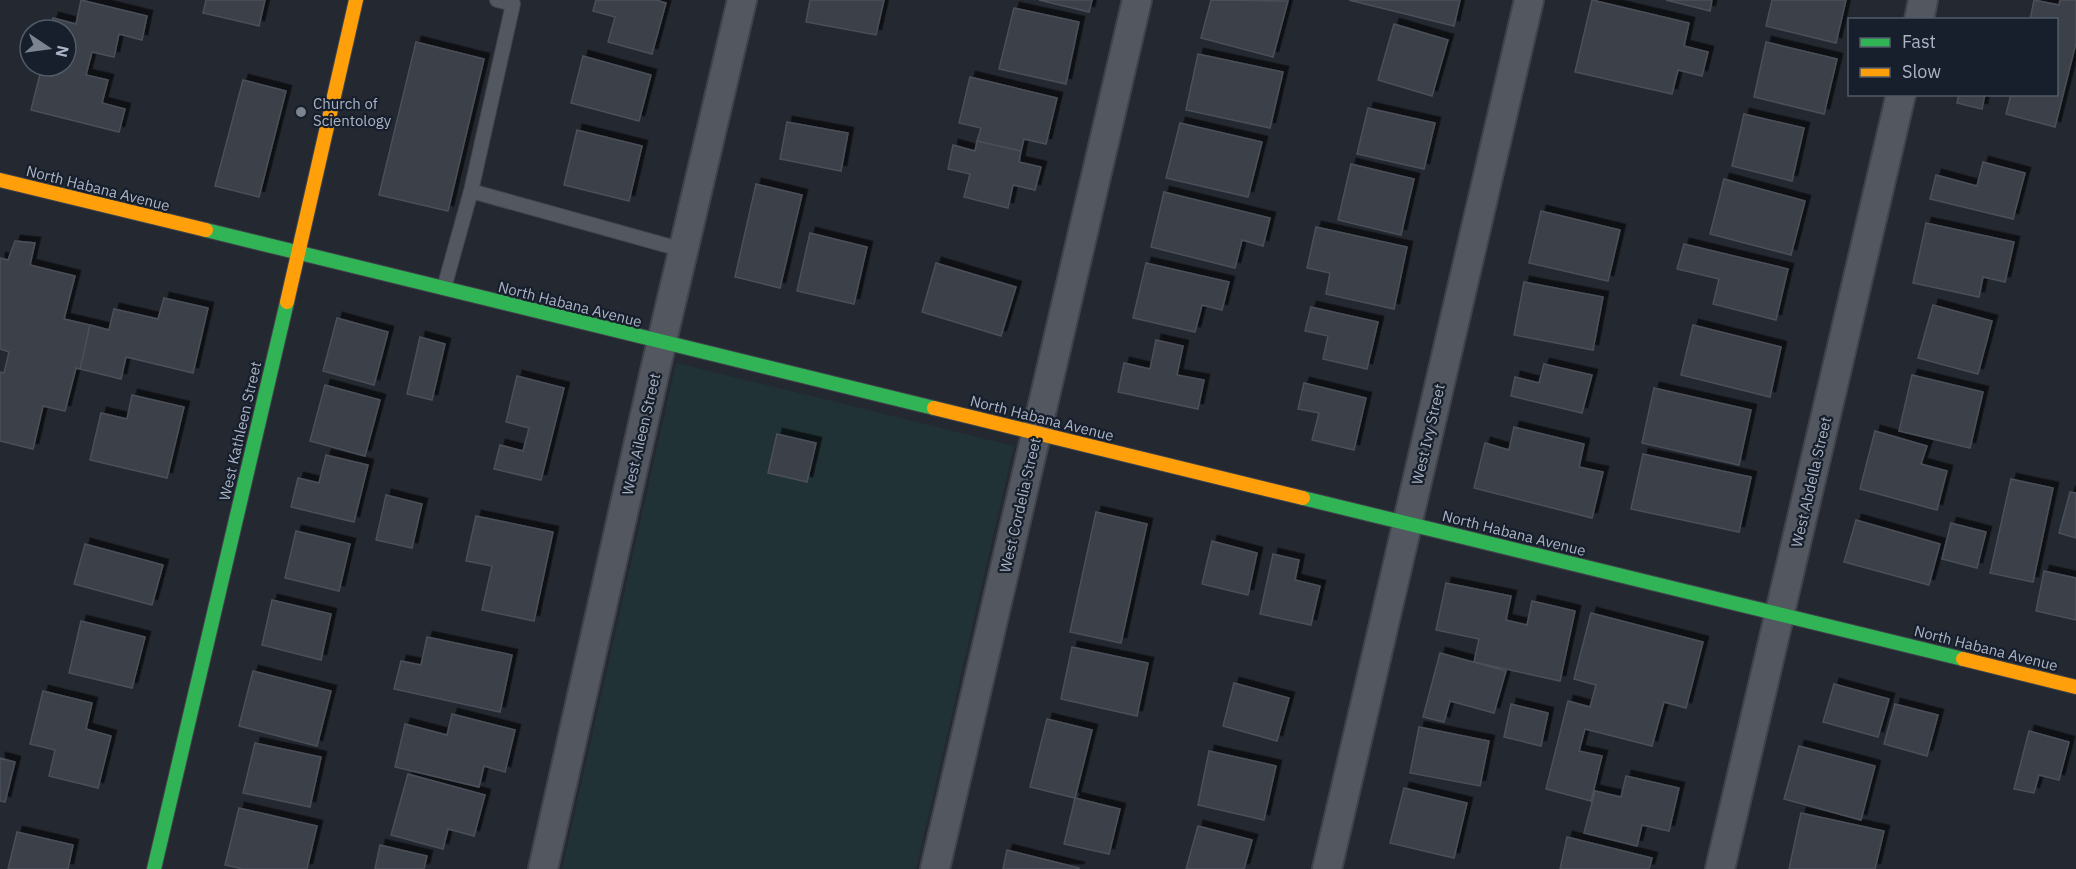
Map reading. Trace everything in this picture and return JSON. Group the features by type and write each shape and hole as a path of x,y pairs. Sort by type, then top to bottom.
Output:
{"street":[{"name":"West Kathleen Street","path":"154,869 356,0"},
{"name":"West Aileen Street","path":"543,869 742,0"},
{"name":"West Cordelia Street","path":"936,869 1137,0"},
{"name":"West Ivy Street","path":"1327,869 1529,0"},
{"path":"1919,18 1923,0"},
{"name":"West Abdella Street","path":"1720,869 1901,96"},
{"name":"North Habana Avenue","path":"0,180 298,255 2076,687"}],"lane":[{"path":"443,290 471,191 513,4 496,0"},
{"path":"471,191 683,250"}],"shaded area":[{"path":"676,363 1014,446 916,869 562,869"}],"building":[{"path":"81,0 147,16 142,40 119,34 114,57 92,52 86,75 108,80 102,103 125,109 119,132 31,110 39,78 78,78 77,18"},
{"path":"206,0 265,0 259,26 203,13"},
{"path":"596,0 656,0 666,3 652,54 608,42 615,17 593,11"},
{"path":"810,0 884,0 876,35 806,22"},
{"path":"1039,0 1092,0 1089,12"},
{"path":"1211,0 1288,1 1273,57 1201,38"},
{"path":"1349,0 1460,0 1454,26"},
{"path":"1592,0 1689,23 1684,46 1708,52 1702,76 1678,70 1672,94 1575,72"},
{"path":"1666,0 1712,0 1710,11"},
{"path":"1772,0 1846,0 1836,43 1766,26"},
{"path":"2034,0 2059,5 2060,0 2076,0 2076,43 2055,127 2006,114 2010,96 2058,96 2058,18 2030,18"},
{"path":"1014,8 1079,22 1066,84 999,69"},
{"path":"1394,24 1448,40 1432,96 1378,80"},
{"path":"416,42 484,59 448,211 379,195"},
{"path":"1766,42 1837,59 1824,114 1754,97"},
{"path":"1198,54 1283,72 1270,128 1186,110"},
{"path":"583,56 651,75 639,121 571,103"},
{"path":"970,77 1057,98 1046,144 1024,139 1021,151 977,141 981,128 959,123"},
{"path":"243,80 286,91 259,197 215,186"},
{"path":"1959,96 1985,96 1982,109 1957,103"},
{"path":"1368,108 1435,123 1424,169 1357,154"},
{"path":"1744,114 1804,128 1792,181 1732,166"},
{"path":"787,122 848,133 841,171 780,159"},
{"path":"1180,123 1262,142 1248,197 1166,178"},
{"path":"577,130 642,146 629,201 564,185"},
{"path":"977,141 1021,151 1019,162 1041,167 1035,190 1013,185 1008,208 964,197 970,174 948,169 953,145 975,151"},
{"path":"1983,162 2025,173 2013,219 1930,199 1936,175 1977,186"},
{"path":"1351,164 1414,179 1401,235 1338,220"},
{"path":"1724,179 1805,201 1791,255 1710,234"},
{"path":"756,184 802,195 780,288 735,277"},
{"path":"1164,192 1270,218 1263,246 1242,240 1235,268 1151,247"},
{"path":"1541,211 1620,230 1608,281 1529,263"},
{"path":"1926,223 2014,242 2005,282 1983,277 1979,297 1913,283"},
{"path":"1316,227 1407,247 1394,309 1326,294 1330,273 1307,268"},
{"path":"810,233 867,247 854,304 797,291"},
{"path":"15,241 35,243 30,265 75,276 64,319 90,325 80,369 76,368 65,411 43,406 33,449 0,441 0,372 4,373 9,352 0,349 0,258 8,260"},
{"path":"1684,244 1788,269 1776,320 1713,304 1719,279 1677,269"},
{"path":"936,263 1016,287 1001,336 922,312"},
{"path":"1146,263 1229,282 1222,310 1202,305 1195,332 1133,318"},
{"path":"1524,282 1603,297 1593,350 1514,335"},
{"path":"164,298 208,308 193,373 126,357 121,379 80,369 90,325 109,330 114,309 158,319"},
{"path":"1933,305 1992,321 1978,374 1918,358"},
{"path":"1311,307 1378,322 1367,369 1323,359 1328,336 1305,331"},
{"path":"337,318 388,332 374,385 323,371"},
{"path":"1693,325 1781,347 1770,397 1681,375"},
{"path":"420,337 445,344 432,400 407,394"},
{"path":"1156,340 1183,346 1177,375 1204,380 1198,409 1118,392 1124,363 1150,369"},
{"path":"1544,364 1592,375 1582,413 1511,396 1515,377 1539,383"},
{"path":"1912,375 1983,392 1970,448 1899,431"},
{"path":"517,376 564,388 541,480 494,469 500,445 523,451 529,428 506,422"},
{"path":"1304,383 1366,398 1354,450 1312,440 1319,413 1298,409"},
{"path":"325,385 380,400 365,456 310,441"},
{"path":"1654,388 1751,410 1739,465 1642,443"},
{"path":"132,395 184,407 167,478 90,460 101,413 127,419"},
{"path":"1514,427 1584,444 1579,467 1603,472 1592,518 1474,488 1485,443 1509,450"},
{"path":"1875,431 1927,446 1921,464 1947,471 1937,510 1860,489"},
{"path":"777,434 816,443 807,482 768,473"},
{"path":"1643,454 1751,477 1739,532 1631,509"},
{"path":"326,455 368,465 354,522 291,507 298,478 319,483"},
{"path":"2011,479 2053,488 2033,582 1990,573"},
{"path":"2070,492 2076,493 2076,538 2059,533"},
{"path":"386,495 422,504 412,548 376,540"},
{"path":"1096,512 1147,524 1121,643 1070,632"},
{"path":"476,516 553,532 534,621 482,610 492,566 466,561"},
{"path":"1856,520 1940,544 1929,585 1844,562"},
{"path":"1951,523 1986,532 1977,568 1942,559"},
{"path":"296,531 350,544 339,591 285,578"},
{"path":"1212,541 1257,553 1248,595 1202,584"},
{"path":"85,544 163,565 152,605 74,584"},
{"path":"1273,554 1299,560 1295,580 1320,586 1311,625 1260,614"},
{"path":"2044,571 2076,578 2076,620 2036,611"},
{"path":"1446,583 1511,596 1506,620 1527,625 1532,601 1575,611 1560,681 1474,662 1479,639 1436,630"},
{"path":"272,600 331,614 321,660 262,645"},
{"path":"1591,613 1703,642 1686,708 1664,702 1652,746 1585,729 1579,751 1602,756 1591,801 1546,789 1568,701 1590,707 1596,685 1574,679"},
{"path":"81,621 145,637 132,688 69,673"},
{"path":"427,637 512,655 500,712 394,689 401,661 421,665"},
{"path":"1072,647 1148,663 1137,716 1061,699"},
{"path":"1440,653 1506,671 1494,713 1450,701 1444,722 1423,717"},
{"path":"253,671 331,691 317,746 239,726"},
{"path":"1234,683 1289,698 1277,741 1223,726"},
{"path":"1834,684 1889,699 1878,737 1823,722"},
{"path":"43,691 92,703 86,729 111,736 98,788 49,776 55,750 30,744"},
{"path":"1511,704 1548,713 1541,746 1504,737"},
{"path":"1895,704 1938,715 1927,756 1884,744"},
{"path":"452,714 515,730 505,772 484,766 479,787 395,767 405,724 447,735"},
{"path":"1047,719 1092,730 1075,798 1030,787"},
{"path":"1419,727 1489,741 1480,786 1410,773"},
{"path":"2029,731 2069,742 2059,780 2039,775 2034,793 2014,789"},
{"path":"255,743 321,757 310,807 243,793"},
{"path":"1799,746 1875,766 1861,820 1784,799"},
{"path":"1209,751 1276,766 1264,820 1198,805"},
{"path":"0,758 15,762 5,802 0,801"},
{"path":"408,774 485,795 474,836 448,829 443,849 391,835"},
{"path":"1626,776 1679,788 1669,831 1642,825 1637,846 1584,833 1595,791 1621,797"},
{"path":"1404,788 1467,803 1454,858 1390,843"},
{"path":"1075,798 1120,809 1109,854 1064,844"},
{"path":"239,808 317,826 307,869 243,869 225,865"},
{"path":"1801,813 1884,831 1875,869 1789,869"},
{"path":"1198,826 1252,840 1244,869 1186,869"},
{"path":"17,832 73,845 68,869 8,869"},
{"path":"1567,837 1652,858 1649,869 1560,869"},
{"path":"380,845 427,856 424,869 375,869"},
{"path":"1007,850 1079,868 1003,869"}],"traffic: fast":[{"path":"206,230 934,408"},
{"path":"154,869 287,302"},
{"path":"1303,498 1963,659"}],"traffic: slow":[{"path":"287,302 356,0"},
{"path":"0,180 206,230"},
{"path":"934,408 1303,498"},
{"path":"1963,659 2076,687"}],"place":[{"name":"Church of Scientology","path":"301,112"}]}
